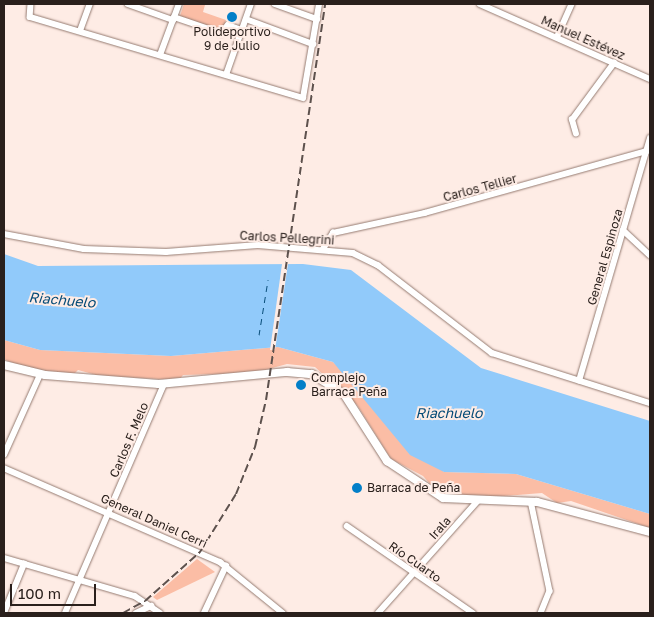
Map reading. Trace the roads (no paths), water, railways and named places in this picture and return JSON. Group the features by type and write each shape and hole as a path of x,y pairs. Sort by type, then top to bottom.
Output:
{"main road":[{"path":"4,365 40,375 164,384 287,372 318,376 344,394 393,466 443,498 477,502 531,502 650,532"}],"street":[{"path":"31,4 27,16 304,98 319,4"},
{"path":"80,31 90,4"},
{"path":"128,4 221,34 228,25 242,30"},
{"path":"160,55 179,4"},
{"path":"226,75 252,4"},
{"path":"275,4 317,19"},
{"name":"Manuel Estévez","path":"480,4 650,79"},
{"path":"557,37 572,4"},
{"path":"246,19 313,44"},
{"path":"576,134 572,120 614,63"},
{"name":"General Espinoza","path":"579,381 648,151 650,138"},
{"name":"Carlos Tellier","path":"323,249 334,233 424,213 648,151"},
{"path":"624,230 650,255"},
{"name":"Carlos Pellegrini","path":"4,234 39,244 94,249 172,252 258,245 323,249 367,258 492,353 650,403"},
{"path":"4,455 40,375"},
{"name":"Carlos F. Melo","path":"64,613 164,384"},
{"name":"General Daniel Cerri","path":"4,468 108,512 226,566 283,613"},
{"name":"Irala","path":"378,613 477,502"},
{"path":"531,502 550,591 541,613"},
{"name":"Río Cuarto","path":"347,526 473,613"},
{"path":"4,558 135,596 160,613"},
{"path":"4,613 24,564"},
{"path":"204,613 226,566"},
{"path":"136,613 151,606"}],"water":[{"name":"Riachuelo","path":"4,254 38,266 303,264 351,270 481,368 650,421 650,514 516,474 444,472 410,455 333,362 278,347 171,356 40,350 4,340"}],"railway":[{"path":"123,613 145,601 200,552 236,494 255,447 266,400 325,4"}],"place":[{"name":"Polideportivo 9 de Julio","path":"232,17"},
{"name":"Complejo Barraca Peña","path":"301,385"},
{"name":"Barraca de Peña","path":"357,488"}]}
